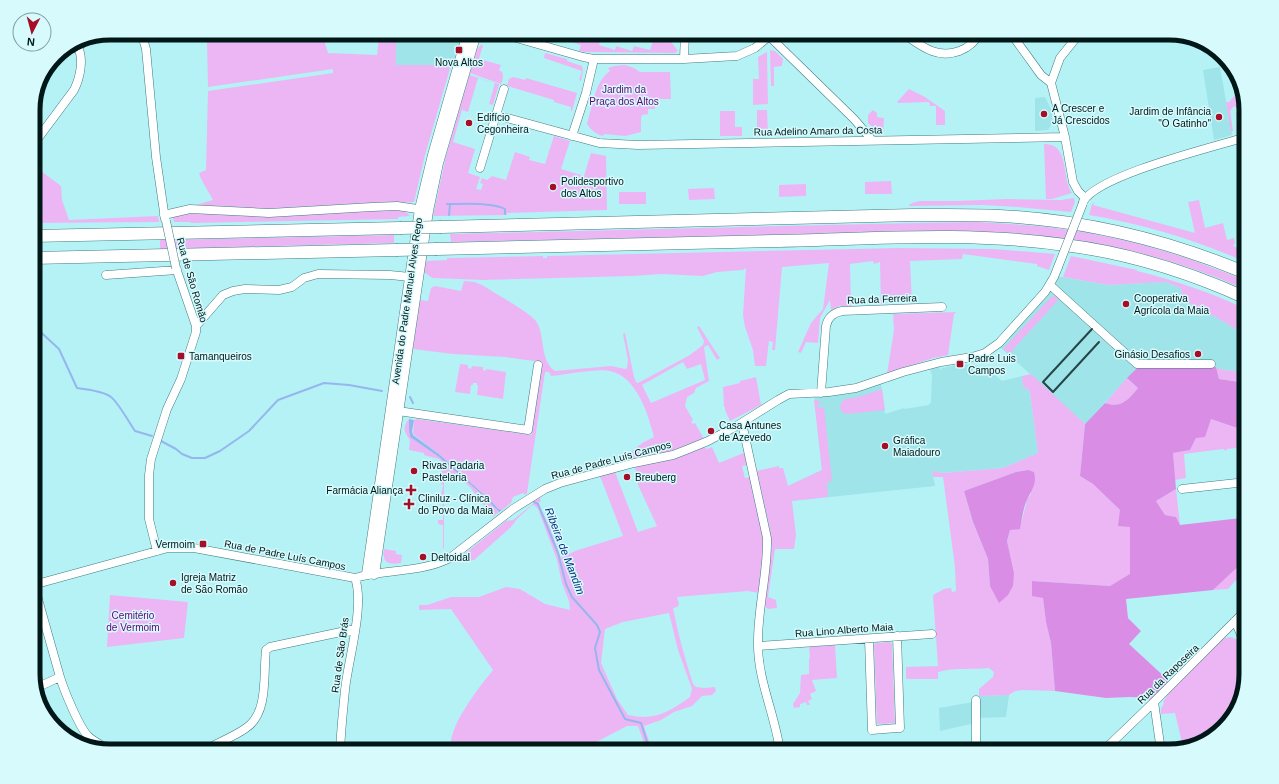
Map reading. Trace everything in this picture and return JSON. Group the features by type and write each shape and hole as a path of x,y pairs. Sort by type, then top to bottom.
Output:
{"highway":[{"path":"40,236 958,215 1016,217 1090,226 1136,236 1190,252 1239,270"},
{"path":"40,258 925,238 1023,240 1080,247 1144,261 1204,280 1239,295"}],"main road":[{"name":"Avenida do Padre Manuel Alves Rego","path":"371,574 413,270 433,154 466,40"},
{"name":"Avenida do Padre Manuel Alves Rego","path":"424,210 474,40"},
{"name":"Avenida do Padre Manuel Alves Rego","path":"371,574 398,411 413,270"}],"street":[{"name":"Rua de São Romão","path":"143,40 146,49 156,157 165,218 176,269 196,326 196,332 181,379 166,409 151,459 149,476 150,519 157,551"},
{"path":"531,40 583,58 594,59 684,59 737,56 750,51 765,40"},
{"path":"684,59 685,40"},
{"path":"777,40 854,119 872,140"},
{"path":"913,40 931,51 948,53 965,48 975,40"},
{"path":"1016,40 1041,75 1051,83"},
{"path":"1074,40 1060,58 1051,83 1065,137 1073,182 1084,201 1100,188 1133,172 1239,139"},
{"path":"40,136 74,90 81,66 78,47"},
{"path":"572,136 594,59"},
{"path":"480,168 504,89"},
{"name":"Rua Adelino Amaro da Costa","path":"496,114 599,143 638,145 1065,137"},
{"name":"Rua de Padre Luís Campos","path":"40,583 168,548 194,548 354,578 440,563 450,558 513,509 545,488 634,463 673,455 708,441 742,423 789,394 821,393 856,388 941,362 972,358 985,353 999,343 1050,285 1084,201"},
{"path":"165,218 190,209 269,213 372,206 397,206 424,210"},
{"path":"106,275 176,269"},
{"path":"196,326 223,295 234,291 245,289 279,290 292,287 304,278 318,274 390,275 413,270"},
{"path":"1050,285 1137,364 1211,364"},
{"name":"Rua da Ferreira","path":"821,393 826,326 828,320 833,314 842,311 942,307"},
{"path":"398,411 528,430 538,365"},
{"path":"742,423 767,538 766,569 760,606 758,646 759,666 778,744"},
{"path":"1182,489 1239,483"},
{"name":"Rua de São Brás","path":"340,744 345,689 355,629 358,593 354,578"},
{"path":"40,606 65,690 83,729 88,736 98,743"},
{"name":"Rua da Raposeira","path":"1109,744 1154,702 1239,617"},
{"path":"1235,621 1239,630"},
{"path":"216,744 247,728 255,721 262,704 266,650 270,647 355,629"},
{"name":"Rua Lino Alberto Maia","path":"758,646 932,634"},
{"path":"869,638 872,730 900,728 897,636"},
{"path":"41,686 60,677"},
{"path":"976,700 976,744"},
{"path":"1154,702 1159,744"}],"shaded area":[{"path":"396,40 465,40 458,65 396,65"},
{"name":"Jardim de Infância \"O Gatinho\"","path":"1220,67 1232,135 1214,140 1203,70"},
{"name":"A Crescer e Já Crescidos","path":"1045,97 1052,111 1052,123 1048,130 1035,131 1035,98"},
{"path":"1056,276 1108,285 1165,282 1181,288 1182,299 1239,331 1239,371 1223,370 1216,367 1138,367 1085,424 998,345"},
{"path":"939,363 940,370 942,368 960,364 977,366 989,370 1002,381 1022,376 1023,387 1028,389 1030,393 1038,453 1003,468 942,473 932,471 935,486 791,501 788,486 822,470 814,394 881,383 885,414 904,408 929,405 931,402 932,375 929,366"},
{"path":"1138,367 1216,367 1219,379 1239,382 1239,429 1211,419 1205,437 1196,438 1190,450 1173,453 1176,489 1156,501 1165,515 1176,517 1180,525 1239,518 1239,566 1213,590 1126,599 1128,618 1141,631 1129,644 1169,681 1150,700 1134,697 1106,698 1055,691 1051,643 1046,622 1043,598 1032,596 1032,581 1110,586 1130,574 1130,527 1118,526 1120,510 1093,484 1080,476 1085,424 1105,403 1111,405 1120,404 1131,396 1138,388 1127,378"},
{"path":"409,419 414,420 412,431 413,435 440,455 498,509 502,510 499,512 479,492 439,457 410,437"},
{"path":"1028,470 1034,472 1034,486 1024,506 1020,529 1010,530 1007,541 1014,573 1013,586 1008,595 999,603 990,586 988,559 973,522 964,491 1016,472"},
{"path":"1009,695 1006,717 977,718 977,696"},
{"path":"973,702 975,723 940,731 939,708"},
{"path":"1230,709 1218,723 1202,736"}],"green space":[{"path":"207,40 267,40 267,42 296,42 298,40 324,40 328,53 377,55 379,40 396,40 396,65 451,65 425,155 414,202 270,210 192,206 213,200 199,173 206,170 208,91 333,73 333,69 208,87"},
{"path":"564,40 601,40 599,45 615,50 616,46 632,51 634,46 650,50 654,40 669,40 678,51 675,53 585,52 579,51 581,45"},
{"path":"483,45 479,59 501,65 499,70 503,76 501,84 470,73 477,49"},
{"path":"770,50 775,51 783,59 782,66 774,67 774,86 771,86"},
{"path":"767,52 768,104 753,105 753,79 759,79 758,57"},
{"path":"545,53 567,59 567,61 582,66 583,71 581,81 579,80 582,71 544,58"},
{"name":"Jardim da Praça dos Altos","path":"625,65 640,72 670,72 671,99 659,99 659,106 655,106 655,109 648,109 648,114 642,115 641,132 625,136 604,134 603,136 594,132 587,124 597,88 605,75 610,71 608,68"},
{"path":"469,75 499,84 493,105 489,104 495,83 478,78 468,112 462,110 453,142 475,149 468,173 480,177 476,189 481,190 483,184 480,183 482,178 487,180 492,176 506,180 515,152 530,157 529,160 545,164 554,136 570,141 561,169 584,176 591,153 606,156 607,210 507,213 507,215 433,216 446,156"},
{"path":"513,77 525,80 526,78 577,93 572,111 571,107 554,102 554,100 507,86 509,79"},
{"path":"909,89 925,97 945,111 945,125 936,125 936,106 930,106 929,102 897,102"},
{"path":"1236,94 1238,96 1239,126 1236,113 1238,109 1234,106 1230,111 1233,131 1231,132 1226,102 1229,102"},
{"path":"757,110 767,110 768,135 757,135"},
{"path":"873,110 877,113 877,117 884,118 883,133 879,133 868,123 868,115"},
{"path":"720,111 735,111 735,127 742,127 742,136 720,136"},
{"path":"1044,144 1052,145 1058,149 1064,162 1072,193 1052,199 1046,199"},
{"path":"40,170 61,186 62,200 69,220 158,216 159,222 40,223"},
{"path":"891,181 892,194 865,194 865,182"},
{"path":"806,184 806,196 779,197 779,185"},
{"path":"714,188 715,199 689,200 688,189"},
{"path":"619,192 646,192 646,204 619,204"},
{"path":"1074,198 1075,202 1071,212 983,205 908,206 912,203 920,201 1007,199 1061,200"},
{"path":"1199,200 1205,228 1223,223 1227,240 1234,238 1235,243 1233,246 1239,249 1239,259 1189,240 1149,228 1089,215 1092,204 1095,202 1093,205 1195,233 1188,202"},
{"path":"394,208 405,211 410,216 398,217 398,219 191,223 174,222 173,217 182,213"},
{"path":"978,222 1062,229 1109,237 1133,242 1201,263 1239,278 1239,287 1173,262 1137,252 1099,244 1024,234 946,231 451,242 450,234"},
{"path":"394,235 394,243 160,249 160,240"},
{"path":"899,248 994,249 1055,254 1049,270 1037,266 1037,264 963,254 962,259 910,261 912,303 907,303 907,298 886,298 885,304 881,304 880,262 874,264 873,261 850,264 851,306 839,306 831,310 830,300 820,318 818,343 806,342 801,353 798,352 811,323 823,309 829,263 782,267 775,350 772,350 773,342 769,341 766,366 755,366 753,350 745,327 743,315 746,268 743,270 717,272 703,276 661,274 483,280 432,278 424,272 426,261 447,260 447,258 543,256 543,258 547,258 547,256"},
{"path":"1071,256 1137,270 1165,278 1193,287 1239,306 1239,331 1182,299 1181,288 1165,282 1108,285 1063,277"},
{"path":"464,281 475,282 510,302 532,317 539,327 547,361 555,371 611,366 625,369 627,368 628,360 623,334 625,333 634,377 638,383 690,355 703,345 704,341 697,327 699,326 720,358 717,360 708,345 704,347 709,381 696,388 694,393 687,397 685,406 693,420 691,422 693,424 695,423 704,439 671,451 617,461 629,454 642,443 654,437 645,408 634,388 619,375 605,370 551,376 549,372 545,372 527,493 525,495 523,493 513,497 511,503 502,510 498,510 492,502 440,455 413,434 414,420 417,419 531,435 541,362 505,357 453,354 413,349 420,300 428,301 431,288 435,286 461,291","holes":["683,362 687,369 701,364 705,380 651,403 642,385"]},
{"path":"1057,296 1059,299 1009,354 1003,349 1051,297"},
{"path":"956,312 954,314 948,355 933,358 887,374 894,330 893,314"},
{"path":"460,364 468,365 468,368 471,369 472,366 483,367 483,370 486,371 486,369 506,372 503,399 477,395 477,383 473,383 473,385 471,385 470,394 455,392"},
{"path":"1216,367 1223,370 1239,371 1239,382 1219,379"},
{"path":"1031,374 1085,424 1080,476 1093,484 1120,510 1130,527 1130,575 1110,586 1032,581 1043,598 1046,622 1051,643 1055,691 1023,690 1015,691 1009,695 979,696 979,689 993,677 994,672 989,668 945,670 938,672 938,679 906,679 906,667 938,666 933,595 944,589 951,588 952,592 956,591 955,567 943,477 933,477 932,471 943,473 1003,468 1038,453 1030,393 1028,389 1023,387 1022,376","holes":["1028,470 1031,494 1027,500 1020,528 1010,530 1007,541 1014,573 990,586 988,559 973,522 964,491 1016,472"]},
{"path":"756,377 761,405 730,421 724,407 723,387"},
{"path":"1127,378 1138,388 1135,392 1120,404 1111,405 1105,403"},
{"path":"882,389 885,410 847,414 843,413 841,410 841,403 845,399 858,397"},
{"path":"814,400 821,403 818,404 819,408 824,407 832,481 827,482 828,497 792,501 796,535 794,549 775,549 768,597 776,600 777,608 768,609 764,606 772,549 769,525 756,471 779,466 779,468 783,468 788,486 822,470"},
{"path":"409,419 410,437 439,457 479,492 499,512 493,517 470,487 462,480 457,483 453,478 450,480 444,473 444,548 443,525 438,524 438,520 443,520 443,503 440,502 443,485 440,482 443,462 439,459 424,455 424,453 409,450 410,440 406,435 405,425"},
{"path":"1211,419 1239,429 1239,448 1227,449 1226,451 1223,449 1184,454 1186,478 1175,480 1173,453 1190,450 1196,438"},
{"path":"704,447 707,449 712,447 719,463 746,452 748,465 742,466 745,478 751,477 764,542 759,593 748,591 677,597 679,604 677,607 673,608 693,684 696,687 715,687 716,691 712,695 702,696 692,706 674,712 661,720 644,726 650,744 644,744 638,726 627,726 592,744 451,744 453,732 458,721 472,697 493,670 451,609 419,610 419,605 427,605 451,597 479,597 506,587 520,589 545,604 570,610 569,601 562,583 557,560 538,509 534,505 531,506 511,527 474,560 453,563 506,521 513,520 534,503 532,502 539,496 541,501 538,503 549,525 561,558 575,551 623,536 600,476 615,472 638,532 657,526 638,485 635,466","holes":["669,613 678,650 692,689 690,697 661,714 646,717 628,715 617,699 601,663 605,629 623,622"]},
{"path":"1176,489 1180,525 1176,517 1165,515 1156,501"},
{"path":"384,549 396,551 396,554 402,555 401,563 393,564 387,562 384,557"},
{"path":"1236,567 1239,570 1239,577 1228,589 1213,590"},
{"name":"Cemitério de Vermoim","path":"110,595 188,602 184,638 107,647"},
{"path":"1231,637 1239,642 1239,674 1237,692 1234,701 1230,709 1202,736 1182,743 1175,713 1161,714 1163,702 1170,691 1221,639"},
{"path":"890,642 892,644 895,722 878,724 874,645 876,643"},
{"path":"835,645 837,678 812,680 816,691 810,694 812,699 808,701 810,705 807,705 806,702 800,704 800,707 794,708 793,704 800,693 801,675 809,674 809,647"}],"waterway":[{"path":"447,204 493,205 505,209 505,214"},
{"path":"449,215 450,204"},
{"name":"Ribeira de Mandim","path":"40,331 59,349 77,388 108,395 114,400 135,431 152,436"},
{"name":"Ribeira de Mandim","path":"161,441 182,454 192,458 205,458 220,451 249,431 278,400 324,383 349,385 382,391"},
{"name":"Ribeira de Mandim","path":"410,397 413,403"},
{"name":"Ribeira de Mandim","path":"534,502 538,504 558,553 566,584 572,597 597,625 600,632 595,648 599,670 625,719 641,723 648,744"}],"railway":[{"path":"1092,329 1043,382 1053,392 1099,342"}],"place":[{"name":"Nova Altos","path":"459,50"},
{"name":"A Crescer e Já Crescidos","path":"1044,114"},
{"name":"Jardim de Infância \"O Gatinho\"","path":"1219,117"},
{"name":"Edifício Cegonheira","path":"469,123"},
{"name":"Polidesportivo dos Altos","path":"553,187"},
{"name":"Cooperativa Agrícola da Maia","path":"1126,304"},
{"name":"Ginásio Desafios","path":"1198,354"},
{"name":"Tamanqueiros","path":"181,356"},
{"name":"Padre Luis Campos","path":"960,364"},
{"name":"Casa Antunes de Azevedo","path":"711,431"},
{"name":"Gráfica Maiadouro","path":"885,446"},
{"name":"Rivas Padaria Pastelaria","path":"414,471"},
{"name":"Breuberg","path":"627,477"},
{"name":"Farmácia Aliança","path":"411,490"},
{"name":"Cliniluz - Clínica do Povo da Maia","path":"409,504"},
{"name":"Vermoim","path":"203,544"},
{"name":"Deltoidal","path":"423,557"},
{"name":"Igreja Matriz de São Romão","path":"173,583"}]}
